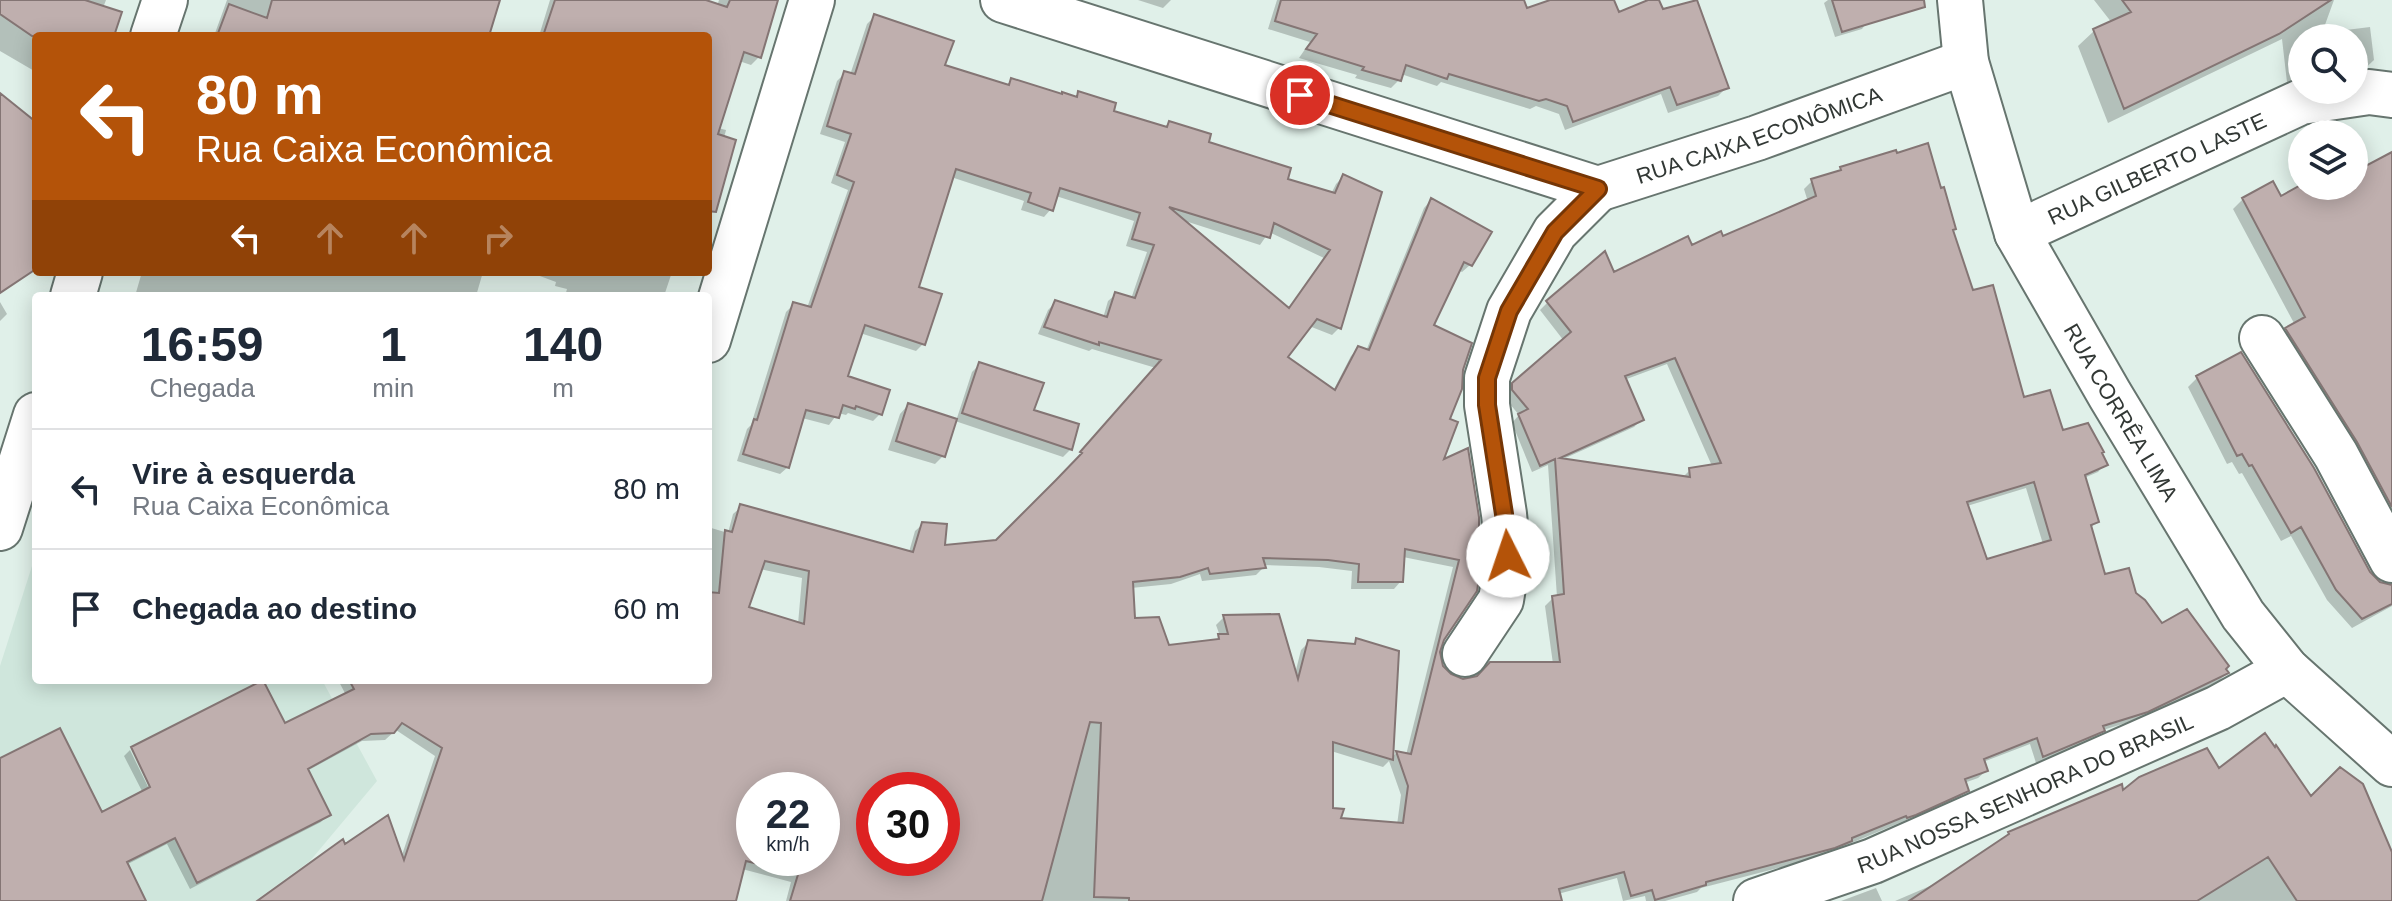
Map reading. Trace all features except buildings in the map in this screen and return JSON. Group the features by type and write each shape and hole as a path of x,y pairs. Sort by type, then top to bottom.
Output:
{"street":[{"path":"154,32 165,0"},
{"path":"712,327 812,0"},
{"path":"1003,0 1598,189 1555,232 1509,311 1487,378 1487,405 1508,556 1501,600 1465,654"},
{"name":"RUA CORRÊA LIMA","path":"1960,0 1966,62 2017,233 2110,395 2243,615 2287,670 2392,764"},
{"name":"RUA CAIXA ECONÔMICA","path":"1598,189 1757,138 1966,62"},
{"name":"RUA GILBERTO LASTE","path":"2017,233 2301,102 2369,92 2392,95"},
{"path":"2262,338 2336,455 2392,558"},
{"path":"0,528 32,428"},
{"name":"RUA NOSSA SENHORA DO BRASIL","path":"1756,901 1873,861 2218,708 2287,670"}],"shaded area":[{"path":"32,566 32,684 324,684 377,781 310,861 255,901 0,901 0,666"}],"route":[{"path":"1300,95 1598,189 1555,232 1509,311 1487,378 1487,405 1508,556"}]}
